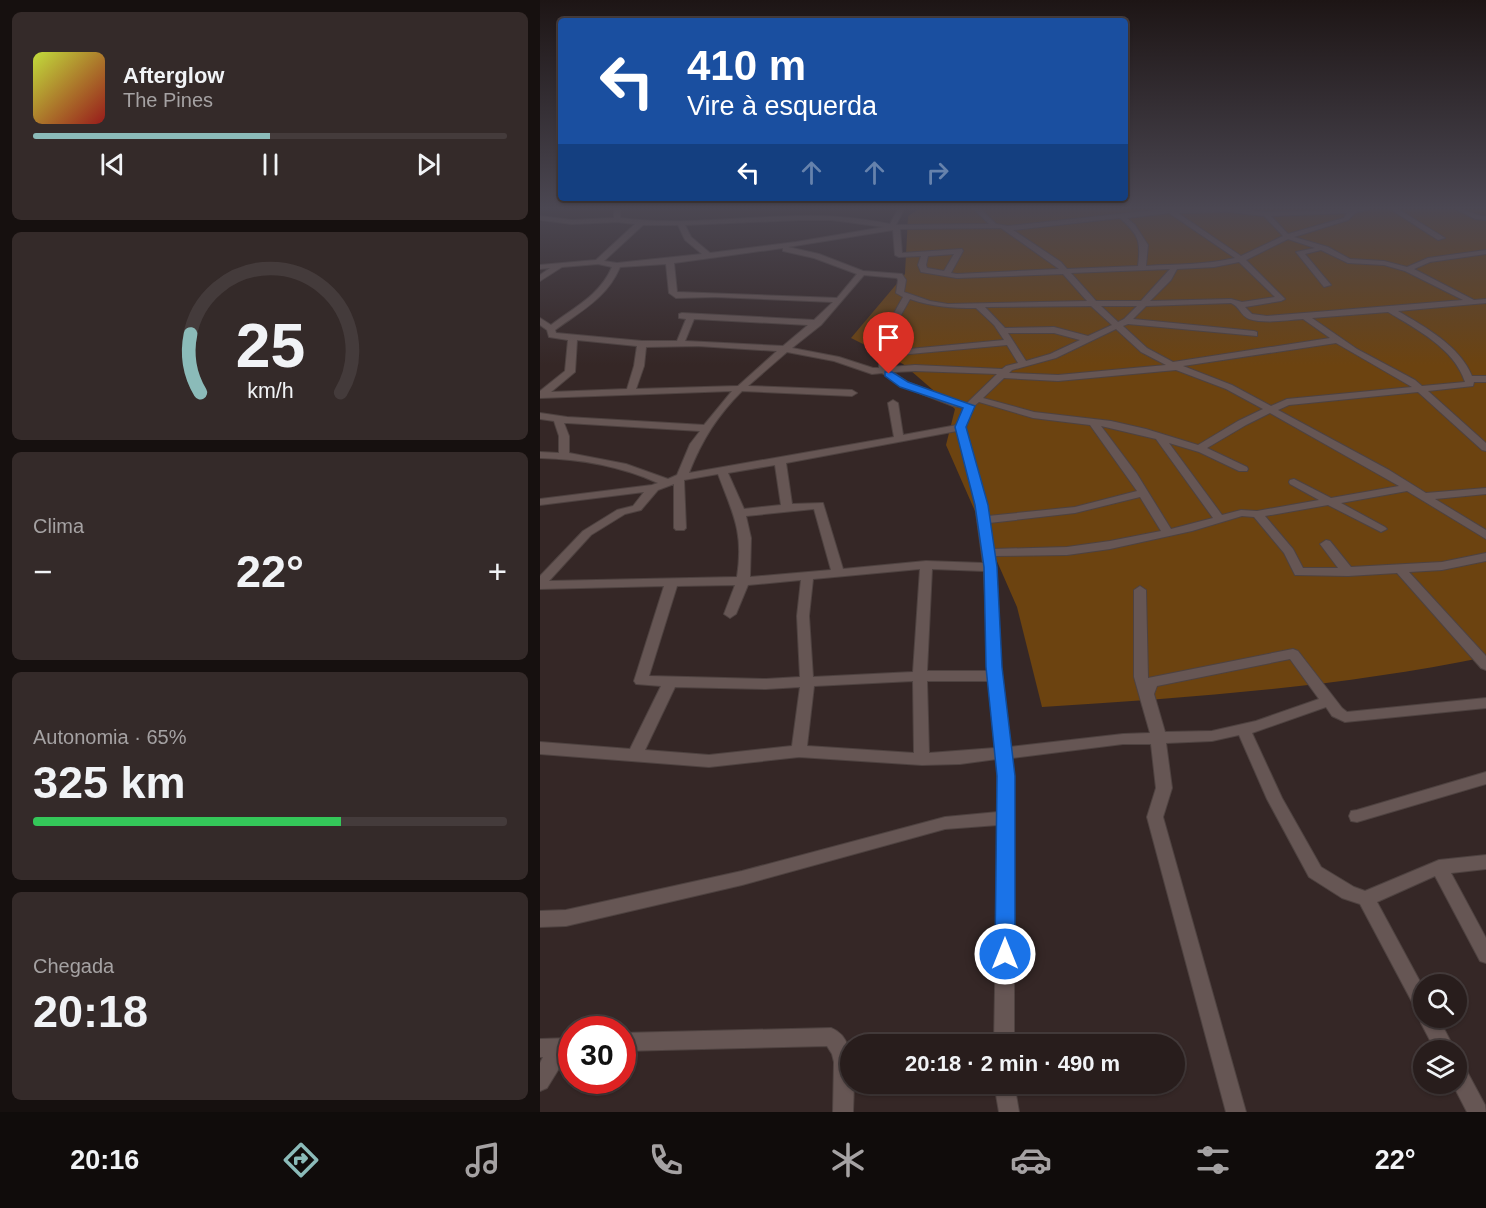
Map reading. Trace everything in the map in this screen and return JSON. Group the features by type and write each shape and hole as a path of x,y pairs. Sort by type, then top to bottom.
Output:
{"street":[{"path":"540,267 598,262 617,265 670,261 674,295 838,300"},
{"path":"829,261 862,273 899,276 902,280 898,290 908,296 937,305 1141,305 1231,301 1240,305 1249,316 1256,319 1307,318 1486,301"},
{"path":"923,261 924,270 946,275 1214,265 1232,261"},
{"path":"946,275 954,261"},
{"path":"1052,261 1066,272 1094,304 1122,323 1144,350 1175,366 1229,387 1426,496 1486,535"},
{"path":"1142,261 1142,266"},
{"path":"1240,305 1282,300 1243,261"},
{"path":"1307,261 1327,285"},
{"path":"1348,261 1384,263 1407,269 1472,302"},
{"path":"1407,269 1426,261"},
{"path":"551,329 594,301 607,287 617,265"},
{"path":"1004,1034 1006,818 1004,754 988,560 981,505 961,427 969,406 1003,374 1023,363 1053,356 1122,323 1168,278 1176,265"},
{"path":"540,279 560,266"},
{"path":"680,528 676,480 693,447 737,389 818,323 862,273"},
{"path":"703,296 683,314 691,317 818,323"},
{"path":"884,370 887,331 908,296"},
{"path":"978,305 1004,331 1023,363"},
{"path":"1198,449 1268,410 1300,399 1470,384 1469,379 1440,343 1390,309"},
{"path":"540,320 568,316"},
{"path":"680,343 691,317"},
{"path":"1307,318 1336,340 1421,388 1442,411 1485,446"},
{"path":"540,320 551,329 552,335 642,344 680,343 784,349 836,359 872,371 950,369 1058,378 1175,366 1336,340"},
{"path":"1122,323 1254,334"},
{"path":"1004,331 1054,330 1088,339"},
{"path":"540,395 570,372 573,337"},
{"path":"884,354 1009,342"},
{"path":"630,393 639,366 642,344"},
{"path":"884,370 904,384 969,406"},
{"path":"1469,379 1486,379"},
{"path":"540,395 737,389 852,393"},
{"path":"978,399 1034,415 1093,422 1160,437 1198,449 1243,469"},
{"path":"892,403 898,440"},
{"path":"540,416 708,428"},
{"path":"558,419 564,436 564,456"},
{"path":"1093,422 1132,474 1168,533"},
{"path":"540,502 654,488 676,480 961,427"},
{"path":"1160,437 1220,520"},
{"path":"540,455 564,456 625,467 676,480"},
{"path":"780,461 787,509"},
{"path":"722,471 728,490 740,513 746,534 744,581 730,614"},
{"path":"1294,482 1382,529"},
{"path":"540,584 807,578 838,571 988,560 1067,551 1168,533 1241,513 1257,514 1410,487"},
{"path":"540,584 587,533 621,512 637,508 654,488"},
{"path":"1426,496 1486,491"},
{"path":"982,520 1075,510 1143,493"},
{"path":"740,513 819,505 838,571"},
{"path":"1257,514 1289,552 1299,572 1348,572 1458,564 1486,557"},
{"path":"1326,544 1348,572"},
{"path":"922,759 920,676 926,565"},
{"path":"1399,568 1486,665"},
{"path":"799,751 807,684 803,616 807,578"},
{"path":"672,582 641,681 807,684 920,676 996,676"},
{"path":"1140,590 1148,683 1158,736 1164,788 1155,817 1236,1112"},
{"path":"1148,683 1293,654 1329,701 1345,717 1486,703"},
{"path":"635,755 671,681"},
{"path":"540,748 709,760 799,751 922,759 1004,754 1158,736 1212,736 1244,730 1329,701"},
{"path":"1244,730 1275,799 1315,872 1348,893 1366,899 1439,867 1486,862"},
{"path":"1357,816 1486,778"},
{"path":"540,919 566,918 742,878 945,823 1006,818"},
{"path":"1439,867 1486,955"},
{"path":"1366,899 1413,987"},
{"path":"636,1042 831,1037 840,1045 843,1056 843,1112"},
{"path":"540,1082 557,1048"},
{"path":"1467,1092 1478,1112"},
{"path":"1006,1094 1009,1112"}],"shaded area":[{"path":"906,261 1486,261 1486,657 1320,684 1154,700 1042,707 1017,607 946,445 955,409 903,364 851,338 905,274"}],"route":[{"path":"889,374 904,384 950,402 969,406 964,413 961,427 981,505 990,567 994,667 1006,776 1005,954"}]}
